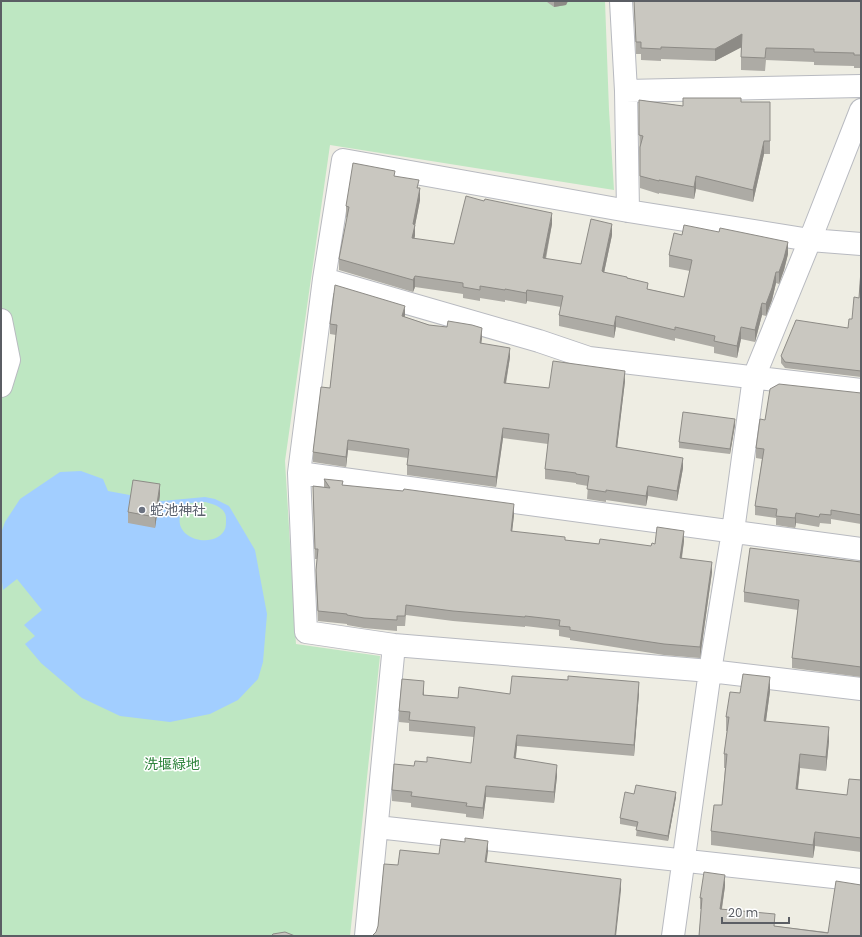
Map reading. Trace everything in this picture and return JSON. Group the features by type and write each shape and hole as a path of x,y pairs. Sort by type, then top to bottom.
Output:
{"street":[{"path":"621,1 626,91 628,211"},
{"path":"626,91 861,86"},
{"path":"672,936 684,861 710,671 734,531 754,377 861,110"},
{"path":"861,244 810,240 628,211 343,160 324,279 298,473 306,632 394,645 710,671 861,689"},
{"path":"324,279 539,341 589,358 861,390"},
{"path":"1,320 9,360 1,386"},
{"path":"298,473 861,549"},
{"path":"366,936 394,645"},
{"path":"377,827 861,880"}],"green space":[{"name":"洗堰緑地","path":"1,1 605,1 614,190 330,145 285,461 296,644 380,656 350,936 1,936"}],"water":[{"path":"81,471 103,479 108,491 162,501 205,497 215,499 229,506 255,550 267,614 263,662 258,679 238,700 210,714 170,722 120,716 82,698 41,663 25,644 35,636 24,625 42,610 17,579 3,590 1,574 1,533 5,522 20,499 60,472","holes":["205,502 216,505 224,512 226,516 226,526 220,535 213,539 196,539 182,530 180,522 181,513 189,503"]}],"building":[{"path":"634,1 861,1 861,55 854,55 854,53 814,52 814,49 766,48 765,58 741,57 742,34 715,49 661,47 661,49 641,48 641,42 636,42"},
{"path":"683,98 741,98 741,102 770,102 770,141 764,141 753,190 696,176 694,187 640,176 640,147 643,136 639,135 639,100 683,106"},
{"path":"353,163 395,171 394,176 419,180 417,188 420,188 413,224 415,225 412,238 454,244 466,196 484,201 485,199 552,213 543,258 581,264 591,219 612,224 603,272 648,283 647,289 684,297 692,260 669,255 674,233 682,235 684,225 719,232 720,228 788,242 784,258 779,272 776,272 766,304 762,303 755,330 741,327 737,346 714,341 715,336 675,327 675,330 616,316 614,326 559,315 563,296 527,290 526,293 480,286 480,290 463,287 463,283 415,276 413,280 339,259 349,207 346,206"},
{"path":"861,270 861,371 785,362 781,356 796,320 848,328 849,319 852,319 854,297 859,298"},
{"path":"335,285 405,306 402,316 429,325 447,327 448,321 482,328 480,343 510,348 504,383 549,388 553,361 625,371 616,447 683,458 677,491 648,486 646,496 606,490 606,492 587,489 589,476 545,469 549,434 503,428 496,477 407,465 409,449 348,440 346,457 313,452 321,387 330,388 337,325 330,324"},
{"path":"779,384 861,393 861,515 831,510 831,515 820,514 819,517 796,513 795,518 776,516 777,509 755,506 764,449 756,448 760,419 765,420 770,389"},
{"path":"683,412 735,419 730,449 679,442"},
{"path":"324,479 343,481 342,485 403,491 404,489 514,504 511,531 565,537 565,540 599,544 600,539 651,546 652,543 655,544 657,527 684,531 680,558 712,562 700,647 664,644 570,630 570,627 559,626 560,620 525,616 453,611 406,605 405,616 397,616 397,620 364,618 347,614 318,611 316,570 318,549 315,549 313,486 330,488"},
{"path":"133,480 160,484 155,517 128,512"},
{"path":"750,548 861,562 861,667 792,658 799,600 744,592"},
{"path":"743,674 770,677 764,721 829,727 826,757 800,754 796,789 847,795 849,779 861,780 861,838 815,832 813,845 711,831 714,805 722,805 727,754 724,754 729,717 726,717 730,692 740,693"},
{"path":"512,676 568,680 568,676 639,682 634,745 517,735 514,758 557,765 554,792 486,786 483,808 466,806 467,803 411,796 412,792 392,790 394,764 414,766 415,761 427,762 427,757 471,763 475,727 409,720 410,712 399,711 402,679 424,681 423,695 458,698 459,687 510,694"},
{"path":"636,785 676,792 668,836 636,830 638,822 620,818 625,792 634,794"},
{"path":"465,838 488,841 485,862 621,879 615,936 372,936 376,932 378,926 384,864 398,865 400,850 439,854 441,839 465,842"},
{"path":"704,872 725,875 720,909 775,914 774,926 828,933 836,881 861,885 861,936 699,936 702,898 700,898"},
{"path":"285,932 295,936 271,936 273,934"}],"place":[{"name":"蛇池神社","path":"142,510"}]}
